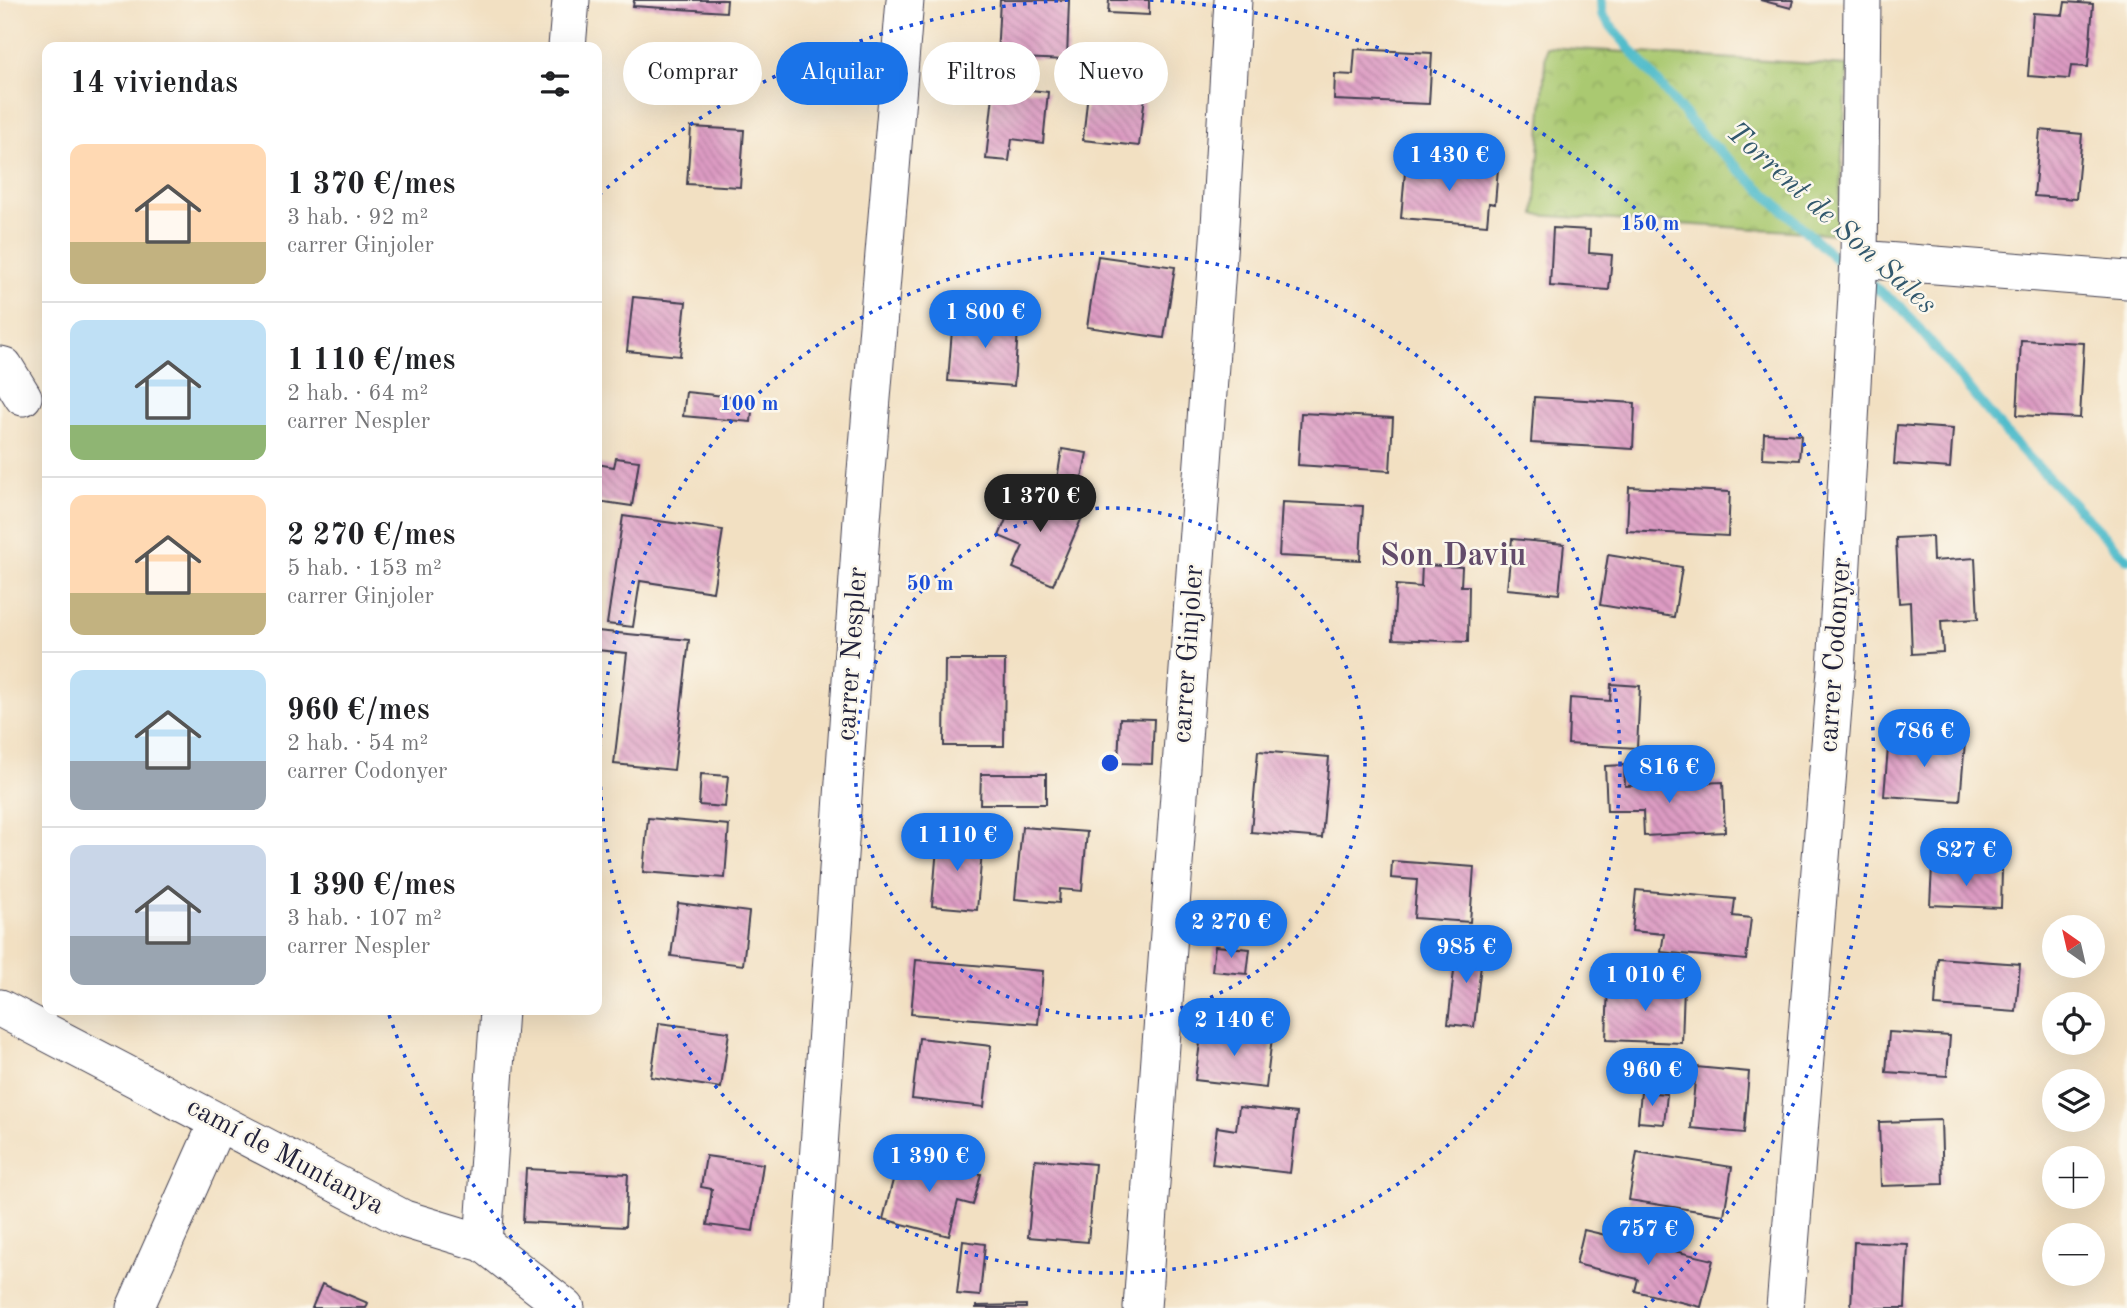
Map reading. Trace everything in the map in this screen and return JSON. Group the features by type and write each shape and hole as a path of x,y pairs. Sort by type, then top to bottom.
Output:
{"street":[{"path":"567,42 571,0"},
{"name":"carrer Nespler","path":"808,1308 861,533 905,0"},
{"name":"carrer Ginjoler","path":"1142,1308 1220,226 1233,0"},
{"name":"carrer Codonyer","path":"1785,1308 1836,670 1859,260 1862,0"},
{"path":"1859,260 2127,280"},
{"path":"0,365 4,366 23,397"},
{"name":"camí de Muntanya","path":"0,1008 404,1219 483,1244 566,1308"},
{"path":"483,1244 499,1015"},
{"path":"135,1308 218,1122"}],"green space":[{"path":"1546,47 1848,66 1837,234 1535,215"}],"building":[{"path":"634,0 727,0 726,12 633,6"},
{"path":"1000,0 1069,0 1068,42 1054,42 1054,59 1040,59 1040,42 998,42"},
{"path":"1109,0 1149,0 1149,15 1108,13"},
{"path":"1760,0 1793,0 1791,8"},
{"path":"2065,2 2093,4 2088,67 2071,66 2069,79 2028,76 2033,13 2063,15"},
{"path":"1355,49 1432,53 1429,104 1334,100 1335,74 1353,75"},
{"path":"1040,91 1048,92 1043,143 1012,139 1009,161 986,159 992,105 1040,105"},
{"path":"1087,105 1144,105 1139,146 1083,140"},
{"path":"691,127 744,130 740,187 687,184"},
{"path":"2040,130 2082,134 2076,199 2034,196"},
{"path":"1406,161 1498,168 1495,204 1489,203 1487,225 1401,218"},
{"path":"1553,228 1590,230 1589,253 1612,255 1609,290 1550,286"},
{"path":"1098,256 1175,267 1164,338 1087,327"},
{"path":"633,297 686,302 680,356 627,351"},
{"path":"965,312 1019,316 1014,386 948,381 952,330 964,331"},
{"path":"2021,340 2084,343 2080,418 2017,415"},
{"path":"686,392 753,399 751,422 683,416"},
{"path":"1534,397 1635,403 1633,449 1531,443"},
{"path":"1301,413 1393,418 1390,471 1298,465"},
{"path":"1897,425 1953,429 1950,468 1894,464"},
{"path":"1764,433 1801,435 1799,460 1763,458"},
{"path":"1062,449 1087,453 1081,484 1057,479"},
{"path":"616,458 639,461 632,506 602,502 602,465 614,467"},
{"path":"1629,487 1730,492 1728,536 1627,531"},
{"path":"1019,488 1083,515 1053,585 1013,568 1023,546 999,536"},
{"path":"1282,502 1363,506 1360,560 1279,556"},
{"path":"623,516 723,530 713,592 640,581 633,627 607,624"},
{"path":"1932,536 1933,561 1975,558 1978,619 1941,621 1943,652 1912,654 1910,602 1899,603 1896,538"},
{"path":"1512,539 1564,544 1559,594 1507,589"},
{"path":"1608,555 1682,567 1674,617 1600,605"},
{"path":"1422,565 1462,567 1461,586 1469,586 1468,642 1393,639 1396,585 1421,587"},
{"path":"602,631 689,640 674,770 614,764 627,653 602,650"},
{"path":"945,660 1005,660 1004,746 944,746"},
{"path":"1611,684 1640,686 1637,748 1568,744 1570,698 1610,701"},
{"path":"1120,718 1154,719 1152,764 1118,763"},
{"path":"1889,736 1965,742 1960,801 1884,796"},
{"path":"1258,751 1329,757 1322,838 1251,832"},
{"path":"1624,765 1625,786 1723,782 1725,832 1644,836 1643,811 1607,811 1605,766"},
{"path":"701,774 728,776 725,807 699,805"},
{"path":"981,774 1046,774 1046,804 980,804"},
{"path":"648,818 729,825 725,878 643,872"},
{"path":"1022,827 1087,832 1082,891 1060,889 1059,903 1015,899"},
{"path":"938,836 983,840 977,910 932,906"},
{"path":"1392,861 1474,867 1470,922 1414,918 1417,880 1391,878"},
{"path":"1932,867 2002,870 2001,908 1930,905"},
{"path":"1636,890 1735,899 1733,916 1751,918 1746,960 1661,952 1664,934 1632,931"},
{"path":"678,903 749,912 743,965 671,956"},
{"path":"1457,944 1483,946 1474,1027 1448,1024"},
{"path":"1215,946 1250,949 1247,974 1212,971"},
{"path":"1938,958 2020,964 2016,1012 1935,1006"},
{"path":"916,960 1043,971 1038,1024 911,1014"},
{"path":"1608,984 1684,986 1682,1043 1606,1040"},
{"path":"659,1023 729,1032 721,1088 651,1077"},
{"path":"1202,1028 1272,1037 1266,1088 1195,1080"},
{"path":"1889,1032 1950,1036 1947,1076 1886,1072"},
{"path":"919,1038 991,1046 984,1107 912,1099"},
{"path":"1696,1067 1749,1072 1744,1133 1691,1128"},
{"path":"1641,1092 1667,1094 1664,1124 1638,1122"},
{"path":"1239,1107 1297,1113 1290,1173 1212,1164 1217,1127 1236,1130"},
{"path":"1941,1120 1943,1184 1881,1186 1879,1122"},
{"path":"1637,1152 1732,1167 1724,1215 1629,1200"},
{"path":"900,1153 981,1174 973,1205 958,1201 949,1236 883,1219"},
{"path":"706,1156 763,1164 753,1231 707,1225 712,1189 701,1187"},
{"path":"1035,1159 1095,1164 1088,1242 1028,1237"},
{"path":"526,1169 628,1174 625,1227 523,1222"},
{"path":"1584,1230 1713,1260 1701,1307 1635,1291 1638,1279 1576,1264"},
{"path":"963,1241 985,1244 980,1296 957,1294"},
{"path":"1854,1242 1908,1244 1905,1308 1851,1308"},
{"path":"322,1284 368,1303 366,1308 312,1308"},
{"path":"1026,1305 1026,1308 976,1308 976,1306"}],"waterway":[{"name":"Torrent de Son Sales","path":"1601,0 1602,15 1700,133 1850,270"},
{"name":"Torrent de Son Sales","path":"1866,281 1901,307 2010,438 2127,559"}],"district":[{"name":"Son Daviu","path":"1453,557"}]}
